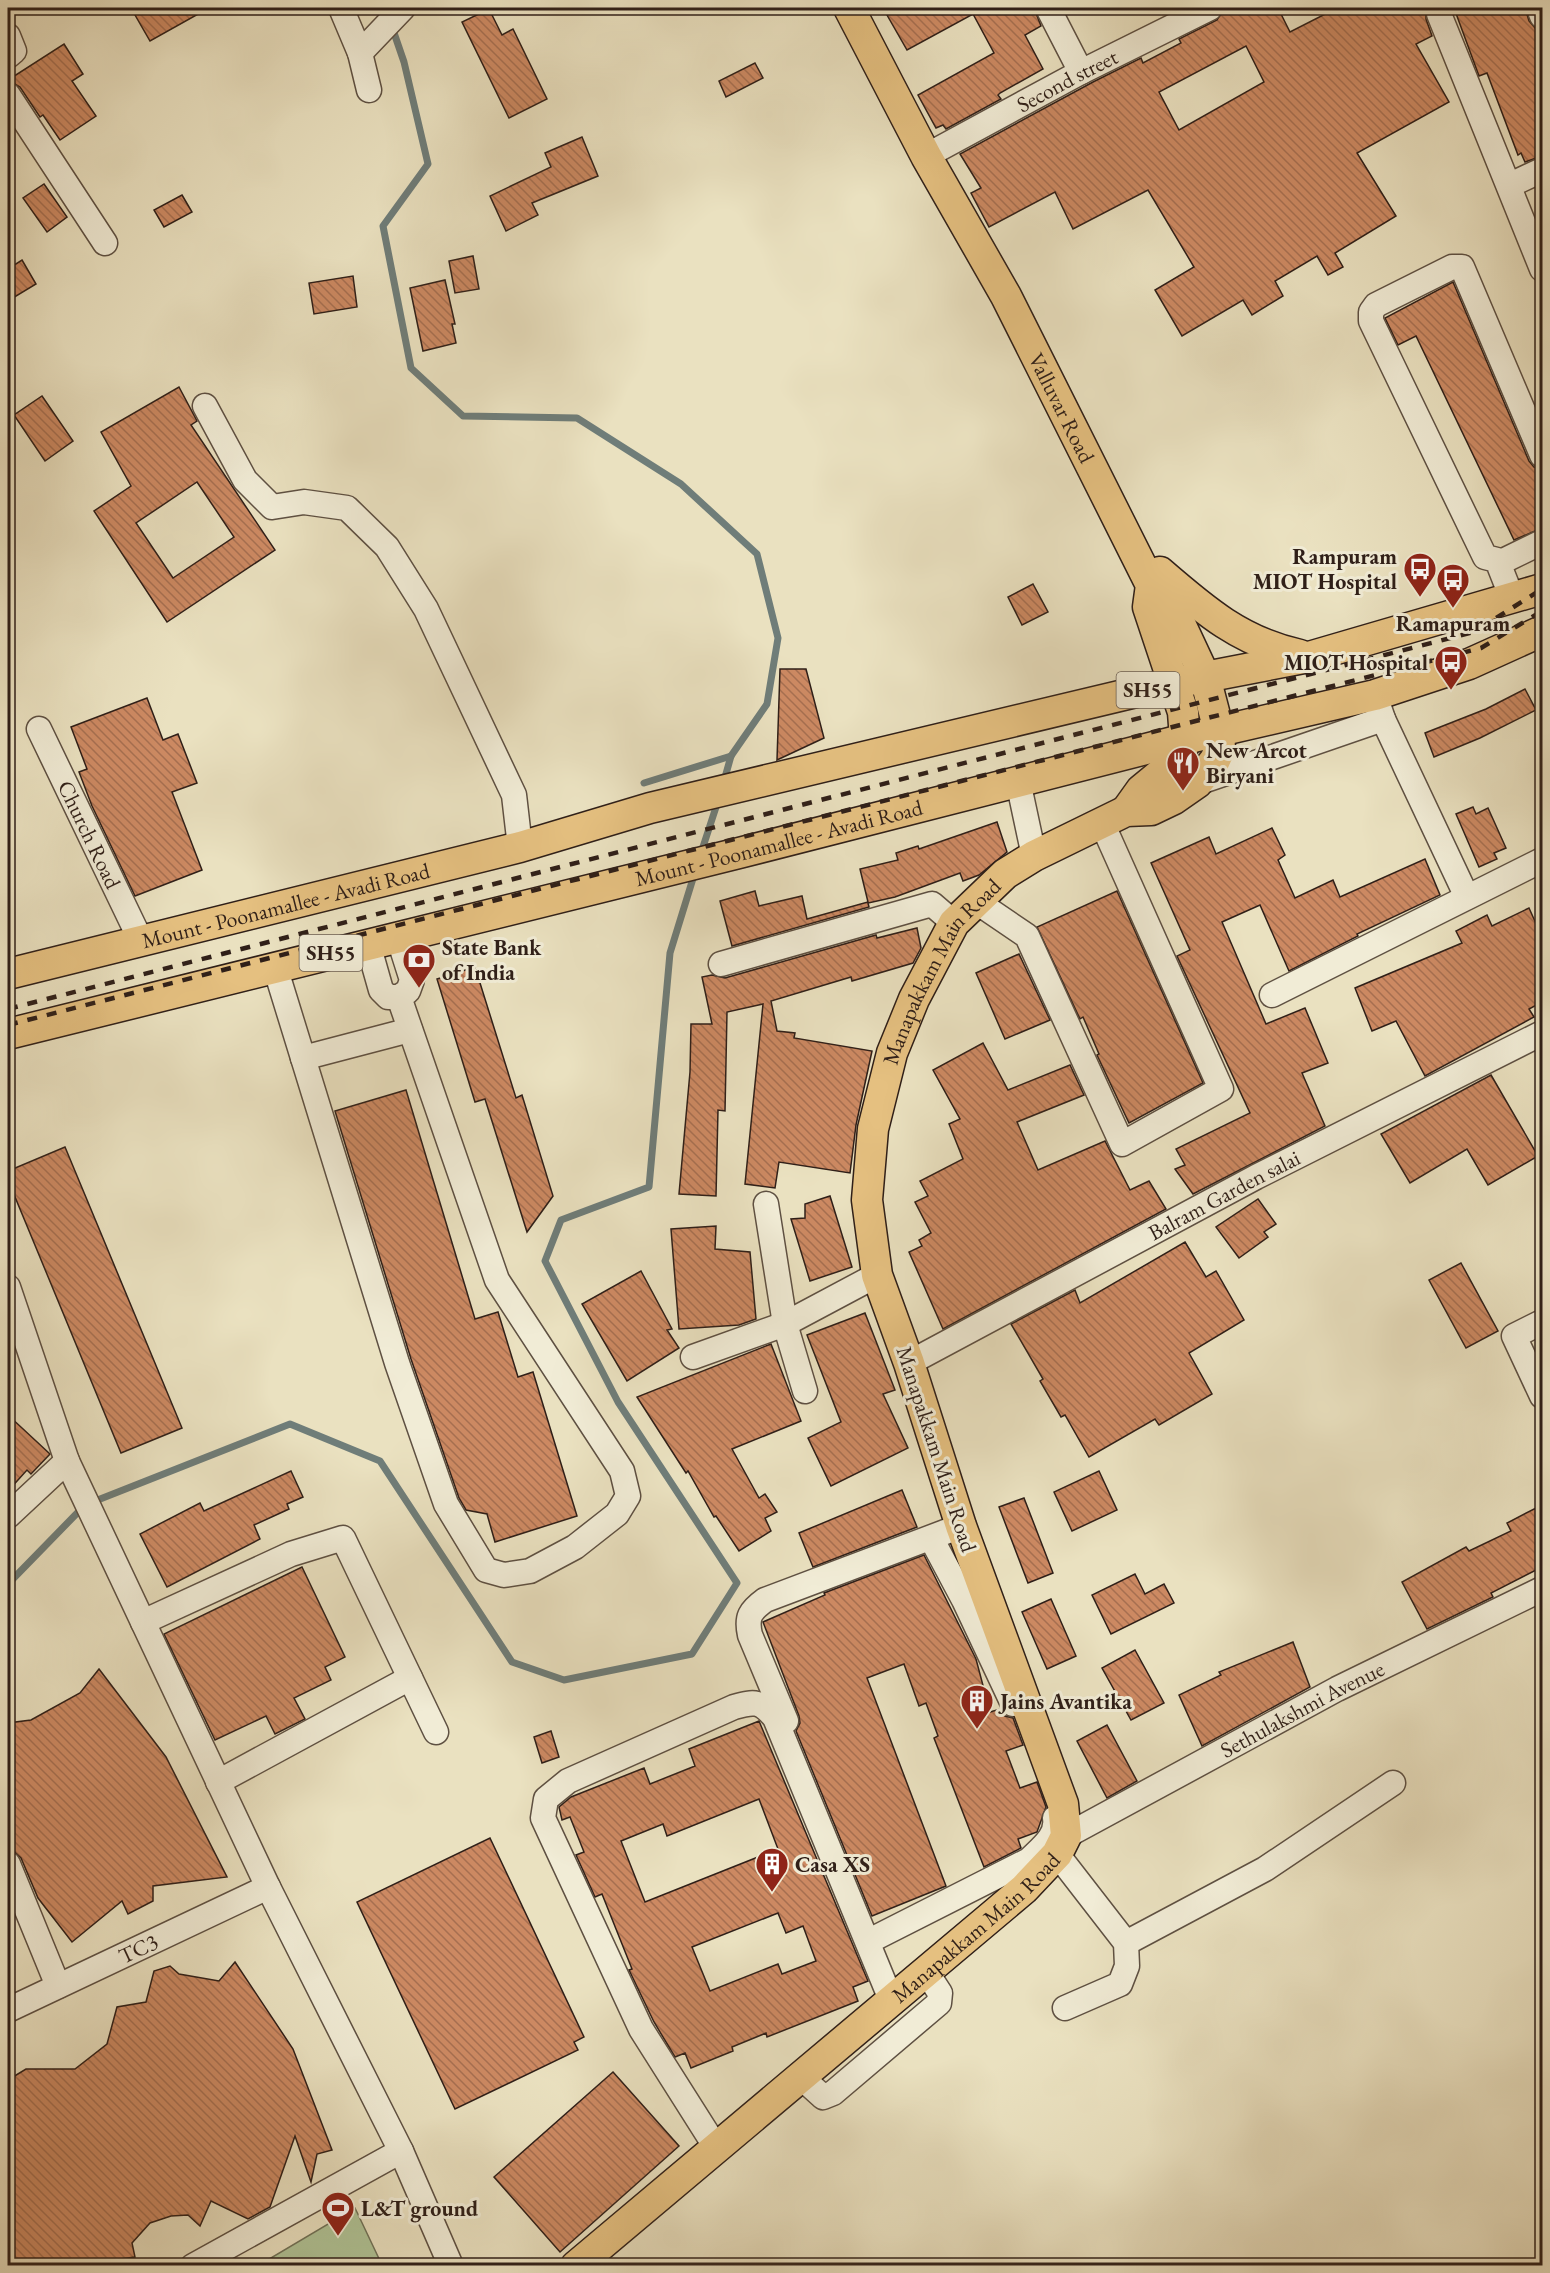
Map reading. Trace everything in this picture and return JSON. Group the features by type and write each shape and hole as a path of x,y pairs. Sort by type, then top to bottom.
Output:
{"main road":[{"name":"Valluvar Road","path":"849,8 926,156 1006,296 1151,585 1148,607 1183,712 1185,739"},
{"path":"1131,546 1200,606 1248,639 1273,649 1310,657"},
{"name":"Manapakkam Main Road","path":"576,2265 802,2078 1024,1889 1061,1845 1064,1804 961,1526 909,1363 877,1275 867,1200 873,1129 892,1053 914,999 954,923 1005,874 1034,856 1114,817 1151,810 1174,799 1197,783 1215,760 1220,749 1220,731 1205,677 1170,602 1151,585"},
{"name":"Mount - Poonamallee - Avadi Road","path":"8,974 520,848 650,808 1174,683 1310,657 1542,589"},
{"name":"Mount - Poonamallee - Avadi Road","path":"8,1034 739,853 1185,739 1220,731 1379,707 1468,664 1542,632"},
{"path":"1114,817 1141,790 1180,758 1185,739"}],"street":[{"path":"341,8 360,53 369,90"},
{"path":"360,53 403,8"},
{"path":"1048,8 1081,72"},
{"name":"Second street","path":"926,156 1081,72 1210,8"},
{"path":"1440,8 1439,14 1542,269"},
{"path":"1539,8 1542,16"},
{"path":"8,36 14,51 8,56"},
{"path":"8,95 105,243"},
{"path":"1510,185 1542,170"},
{"path":"1512,598 1499,563 1495,559 1485,557 1371,321 1371,312 1376,305 1452,267 1462,267 1542,455"},
{"path":"205,406 244,480 272,507 304,502 347,508 387,548 426,609 514,795 520,848"},
{"path":"1499,563 1542,542"},
{"path":"1197,783 1379,707 1467,896"},
{"name":"Church Road","path":"39,729 141,941"},
{"path":"1018,781 1034,856"},
{"path":"977,902 1027,936 1122,1144 1221,1089 1114,817"},
{"path":"1272,995 1542,860"},
{"path":"721,963 932,904 954,923"},
{"path":"368,944 381,990 388,997 399,997 408,991 412,980 398,936"},
{"path":"275,967 397,1364 446,1504 486,1570 504,1575 530,1570 575,1548 617,1515 628,1496 622,1471 497,1280 399,997"},
{"path":"303,1058 410,1030"},
{"name":"Balram Garden salai","path":"909,1363 1256,1177 1542,1033"},
{"path":"766,1204 785,1324 805,1391"},
{"path":"693,1357 785,1324 877,1275"},
{"path":"8,1287 67,1461 268,1887 400,2151 451,2265"},
{"path":"1542,1322 1515,1336 1542,1396"},
{"path":"8,1516 67,1461"},
{"path":"897,1998 877,1937 772,1688 747,1622 751,1610 765,1600 961,1526"},
{"path":"143,1622 291,1554 343,1538 436,1731"},
{"path":"877,1937 1029,1860 1046,1844 1056,1828 1051,1805 1024,1729 964,1600 931,1538"},
{"name":"Sethulakshmi Avenue","path":"1061,1845 1337,1689 1542,1589"},
{"path":"218,1782 410,1678"},
{"path":"717,2149 641,2029 543,1818 546,1799 568,1781 734,1707 751,1702 765,1706 776,1718 897,1998"},
{"path":"1126,1943 1265,1869 1393,1783"},
{"path":"1061,1845 1126,1943 1127,1966 1120,1984 1065,2008"},
{"path":"8,1864 58,1986"},
{"name":"TC3","path":"8,2010 268,1887"},
{"path":"802,2078 823,2097 833,2094 939,2003 940,1993 927,1973"},
{"path":"193,2265 400,2151"}],"green space":[{"name":"L&T ground","path":"355,2208 382,2265 259,2265"}],"building":[{"path":"131,8 209,8 150,41"},
{"path":"883,8 1034,8 1041,26 1025,35 1043,69 1000,93 998,95 1001,99 946,129 943,125 936,128 918,95 994,53 973,14 907,50"},
{"path":"1224,8 1278,8 1290,32 1337,8 1426,8 1426,19 1432,36 1416,44 1449,102 1357,153 1396,216 1335,253 1343,267 1328,275 1317,256 1275,281 1283,296 1252,315 1243,300 1182,336 1155,290 1194,267 1148,190 1073,229 1055,192 989,227 971,193 981,188 960,154 1141,58 1143,63 1181,43 1179,39 1217,20","holes":["1246,46 1264,82 1179,130 1159,92"]},
{"path":"1454,8 1525,8 1529,21 1536,29 1542,43 1542,156 1525,162 1521,153 1518,155 1487,73 1479,76"},
{"path":"489,9 502,35 513,29 547,99 509,118 462,22"},
{"path":"64,44 83,74 72,81 96,116 60,140 43,115 40,117 20,87 8,80"},
{"path":"755,63 763,78 726,97 719,81"},
{"path":"582,137 598,176 532,203 538,215 506,231 490,196 551,167 545,153"},
{"path":"44,184 67,217 47,232 23,198"},
{"path":"182,195 192,212 164,227 154,210"},
{"path":"473,256 479,289 455,293 449,261"},
{"path":"22,260 36,284 8,301 8,269"},
{"path":"353,276 357,307 314,314 309,283"},
{"path":"445,280 455,324 452,324 456,343 423,351 410,288"},
{"path":"1453,282 1529,461 1534,467 1542,469 1542,528 1514,540 1416,336 1398,345 1385,318"},
{"path":"179,387 197,421 191,425 275,550 167,622 94,511 131,486 101,432","holes":["197,482 234,537 173,578 136,523"]},
{"path":"42,396 73,441 45,461 14,415"},
{"path":"1033,584 1048,612 1022,625 1008,597"},
{"path":"780,669 806,669 824,738 777,760"},
{"path":"1525,689 1536,710 1480,738 1434,757 1425,733 1486,709"},
{"path":"147,698 163,740 178,734 197,783 172,792 202,870 135,896 92,806 79,772 87,769 71,727"},
{"path":"1473,807 1476,814 1488,808 1506,848 1494,853 1497,859 1479,867 1456,814"},
{"path":"997,822 1007,852 979,875 963,881 960,873 895,897 868,903 869,907 732,946 720,901 755,891 759,906 802,896 807,919 868,902 860,869 898,860 896,853 918,846 919,849"},
{"path":"1272,828 1285,855 1278,860 1295,898 1333,880 1340,897 1425,859 1440,895 1357,934 1358,936 1289,971 1260,905 1222,922 1266,1024 1305,1008 1328,1063 1302,1073 1325,1126 1193,1194 1175,1169 1185,1165 1176,1149 1250,1113 1177,956 1190,950 1151,863 1209,837 1216,854"},
{"path":"1117,891 1203,1083 1129,1123 1097,1055 1099,1054 1083,1017 1080,1019 1037,927"},
{"path":"1529,908 1542,937 1542,1002 1529,1009 1534,1017 1425,1076 1396,1021 1372,1031 1355,988 1462,943 1456,931 1487,915 1492,926"},
{"path":"917,928 921,948 913,963 852,981 851,977 771,1001 777,1031 795,1033 794,1038 872,1051 856,1125 850,1173 779,1162 775,1188 745,1184 763,1004 727,1012 725,1111 718,1110 716,1196 679,1194 690,1072 691,1024 712,1024 702,977 712,975 725,978 876,935 877,938"},
{"path":"1019,954 1050,1020 1005,1039 976,973"},
{"path":"475,967 516,1098 522,1095 553,1196 527,1232 485,1099 475,1102 437,979"},
{"path":"983,1043 1008,1090 1070,1065 1084,1095 1017,1122 1038,1170 1105,1141 1130,1190 1149,1181 1166,1209 943,1329 909,1252 922,1246 919,1240 931,1233 915,1202 928,1196 920,1181 963,1159 949,1124 960,1119 933,1070"},
{"path":"1491,1075 1538,1156 1488,1185 1467,1149 1410,1183 1381,1134"},
{"path":"406,1090 475,1319 498,1312 518,1377 533,1372 577,1516 495,1542 487,1514 466,1510 459,1498 411,1359 335,1111"},
{"path":"65,1147 182,1428 121,1453 8,1180 8,1171"},
{"path":"830,1196 852,1267 810,1281 791,1219 805,1218 805,1204"},
{"path":"1258,1199 1276,1224 1264,1232 1268,1237 1239,1258 1216,1227"},
{"path":"716,1226 715,1249 750,1252 756,1319 739,1325 679,1329 671,1229"},
{"path":"1185,1242 1206,1277 1216,1271 1244,1320 1189,1353 1212,1394 1159,1425 1155,1419 1089,1457 1065,1415 1061,1417 1040,1381 1043,1379 1011,1324 1075,1290 1080,1303"},
{"path":"1461,1263 1498,1331 1466,1348 1429,1280"},
{"path":"641,1271 672,1329 667,1330 679,1348 627,1381 582,1304"},
{"path":"865,1313 895,1390 883,1394 908,1448 831,1486 808,1438 841,1422 807,1335"},
{"path":"771,1344 801,1421 732,1449 759,1498 765,1494 777,1512 765,1518 771,1531 739,1551 716,1516 714,1517 688,1471 686,1473 637,1397"},
{"path":"8,1415 50,1454 31,1474 27,1470 8,1491"},
{"path":"291,1471 303,1497 287,1504 289,1509 254,1525 260,1539 167,1587 140,1534 200,1503 204,1511"},
{"path":"1099,1471 1117,1510 1072,1531 1054,1492"},
{"path":"902,1490 917,1527 813,1567 799,1533"},
{"path":"1024,1498 1053,1573 1028,1583 999,1507"},
{"path":"1536,1508 1542,1521 1542,1567 1491,1593 1493,1597 1427,1629 1402,1582 1466,1547 1469,1551 1511,1531 1507,1523"},
{"name":"Jains Avantika","path":"924,1555 976,1659 990,1712 1000,1709 1005,1716 1013,1718 1023,1745 1006,1751 1020,1788 1037,1782 1046,1807 1037,1832 1018,1839 1021,1848 984,1867 934,1738 938,1736 926,1703 919,1706 904,1664 867,1678 946,1886 872,1916 796,1731 800,1723 799,1716 763,1622 825,1595 824,1593"},
{"path":"302,1567 345,1657 325,1667 331,1680 294,1698 305,1719 275,1734 266,1716 215,1740 164,1634"},
{"path":"1135,1574 1145,1594 1164,1584 1174,1603 1111,1634 1092,1595"},
{"path":"1051,1599 1076,1656 1047,1669 1022,1612"},
{"path":"1293,1642 1310,1687 1202,1746 1179,1695 1221,1675 1219,1672"},
{"path":"1135,1650 1164,1703 1131,1720 1102,1668"},
{"path":"99,1669 166,1757 227,1877 153,1886 153,1901 128,1914 122,1901 72,1942 38,1898 21,1858 8,1846 8,1723 31,1720 80,1693"},
{"name":"Casa XS","path":"759,1721 868,1981 853,1987 858,2001 767,2037 766,2033 732,2047 733,2051 691,2068 685,2053 675,2057 654,2022 629,1970 632,1969 602,1894 595,1897 576,1855 584,1852 570,1817 562,1820 559,1807 571,1797 644,1768 650,1784 695,1766 689,1749","holes":["759,1799 778,1849 645,1902 621,1841 663,1824 667,1836","778,1913 786,1933 803,1926 816,1961 782,1974 778,1964 710,1991 692,1947"]},
{"path":"1107,1725 1137,1781 1107,1798 1077,1741"},
{"path":"551,1731 559,1757 542,1763 534,1737"},
{"path":"490,1838 584,2037 574,2042 578,2050 455,2109 357,1902"},
{"path":"235,1962 293,2049 332,2150 317,2154 311,2182 295,2136 270,2207 248,2219 211,2201 200,2226 188,2215 171,2216 150,2223 132,2243 135,2257 105,2261 104,2265 8,2265 8,2080 26,2069 75,2069 107,2044 117,2007 146,2002 154,1971 170,1966 179,1974 219,1981"},
{"path":"613,2072 679,2146 560,2252 494,2177"}],"waterway":[{"path":"392,27 404,62 428,164 383,226 411,368 463,416 577,418 681,484 757,554 778,638 767,704 731,756 724,781"},
{"path":"644,783 731,756"},
{"path":"701,853 718,801"},
{"path":"8,1584 85,1505 290,1424 380,1461 512,1662 564,1680 692,1654 737,1583 618,1402 545,1261 561,1220 649,1187 670,953 695,872"}],"railway":[{"path":"8,1009 1474,632 1542,589"},
{"path":"8,1025 1481,648 1542,611"}],"place":[{"name":"Rampuram MIOT Hospital","path":"1420,598"},
{"name":"Ramapuram","path":"1453,609"},
{"name":"MIOT Hospital","path":"1451,691"},
{"name":"New Arcot Biryani","path":"1183,792"},
{"name":"State Bank of India","path":"419,989"},
{"name":"Jains Avantika","path":"977,1730"},
{"name":"Casa XS","path":"772,1893"},
{"name":"L&T ground","path":"338,2237"}]}
